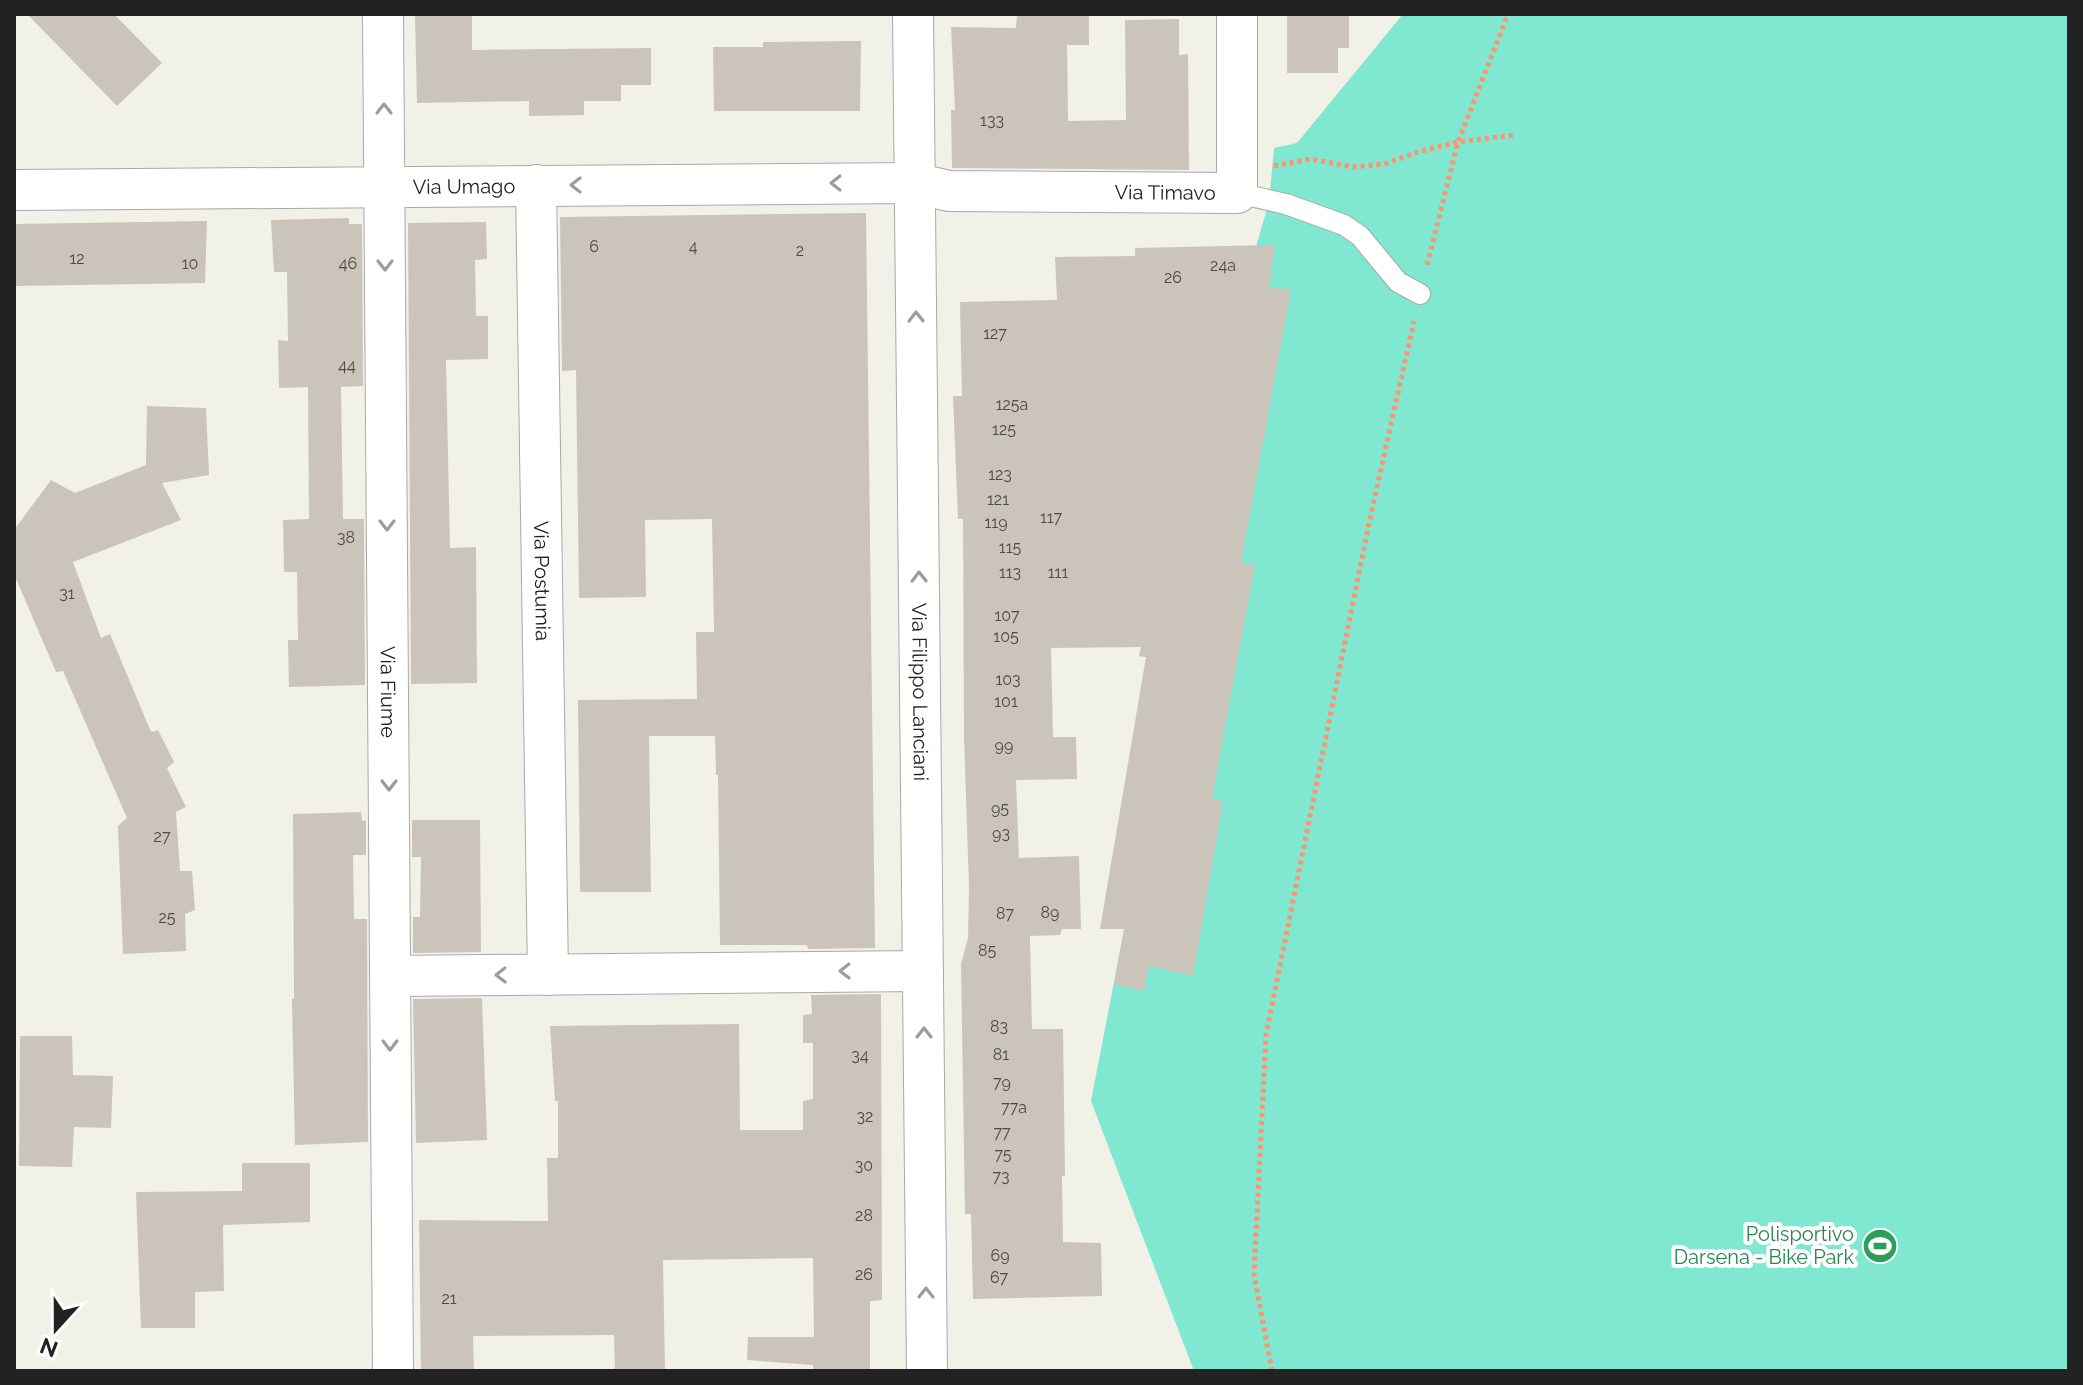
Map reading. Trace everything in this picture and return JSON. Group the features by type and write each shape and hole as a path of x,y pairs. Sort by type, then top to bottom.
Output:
{"street":[{"name":"Via Fiume","path":"383,14 393,1371"},
{"name":"Via Filippo Lanciani","path":"913,14 927,1371"},
{"name":"Via Timavo","path":"914,183 949,191 1237,179 1237,14"},
{"name":"Via Umago","path":"14,190 914,183"},
{"name":"Via Postumia","path":"536,185 548,975"},
{"path":"390,976 923,971"}],"lane":[{"path":"1237,179 1286,204 1344,225 1360,236 1398,282 1420,294"}],"path":[{"path":"1272,1371 1254,1274 1266,1035 1369,523 1420,294 1458,142 1508,14"},
{"path":"1237,179 1274,166 1311,159 1353,167 1384,164 1458,142 1514,135"}],"green space":[{"path":"1403,14 2069,14 2069,1371 1194,1371 1091,1101 1257,243 1269,202 1274,148 1297,143"}],"building":[{"path":"27,14 114,14 162,63 117,106"},
{"path":"415,14 472,14 472,50 651,48 651,85 621,85 621,101 584,101 584,115 529,116 529,101 417,103"},
{"path":"1017,14 1089,14 1089,45 1067,45 1068,121 1126,120 1125,20 1179,19 1179,55 1188,54 1189,170 952,168 951,110 955,110 951,27 1016,28"},
{"path":"1287,14 1349,14 1349,48 1338,48 1338,73 1287,73"},
{"path":"861,41 860,111 714,111 713,47 763,47 763,42"},
{"path":"866,213 875,948 720,945 715,736 649,736 651,892 580,892 578,700 697,699 696,632 714,632 712,519 645,520 646,597 579,598 576,370 562,371 560,217"},
{"path":"349,218 349,224 362,224 363,386 341,387 343,519 364,519 365,685 289,687 288,640 298,640 297,572 284,572 283,520 309,519 308,387 279,388 278,340 288,341 287,272 274,272 271,220"},
{"path":"207,221 205,283 14,286 14,224"},
{"path":"486,222 487,259 475,260 476,316 488,316 488,359 446,360 450,548 476,547 477,683 411,684 408,223"},
{"path":"1275,245 1269,287 1291,290 1241,562 1255,565 1212,798 1223,801 1193,976 1149,966 1144,991 1114,984 1124,929 1100,929 1146,657 1139,656 1141,647 1051,648 1053,737 1076,737 1077,779 1016,780 1019,858 1079,856 1081,929 1062,929 1060,935 1030,936 1032,1029 1063,1029 1063,1242 1101,1243 1102,1296 973,1299 971,1214 965,1214 961,964 968,938 969,887 964,737 963,519 958,519 953,396 962,396 960,302 1057,300 1055,257 1135,256 1135,248"},
{"path":"147,406 206,408 209,475 162,483 181,520 73,562 101,638 110,634 151,732 158,730 174,762 167,768 186,807 176,812 180,871 192,871 195,910 185,914 186,951 123,954 118,826 127,818 63,671 56,672 14,574 14,530 51,480 75,493 146,465"},
{"path":"361,812 362,821 366,820 366,855 353,855 354,919 367,919 368,1142 295,1145 293,814"},
{"path":"412,820 480,820 481,952 413,953 413,917 420,917 421,857 412,857"},
{"path":"881,994 882,1300 870,1301 870,1371 813,1371 813,1365 747,1360 748,1337 814,1337 813,1258 663,1260 665,1371 615,1371 614,1335 473,1336 474,1371 421,1371 419,1220 548,1221 547,1158 558,1158 558,1101 555,1101 550,1026 739,1024 740,1130 803,1130 803,1101 813,1099 813,1043 803,1043 803,1015 812,1014 811,995"},
{"path":"482,998 487,1140 416,1143 413,999"},
{"path":"20,1036 72,1036 73,1075 113,1076 111,1128 74,1127 72,1167 19,1166"},
{"path":"242,1163 310,1163 310,1222 223,1225 224,1291 195,1292 195,1328 141,1328 136,1192 242,1191"}],"place":[{"name":"Polisportivo Darsena - Bike Park","path":"1880,1246"}]}
